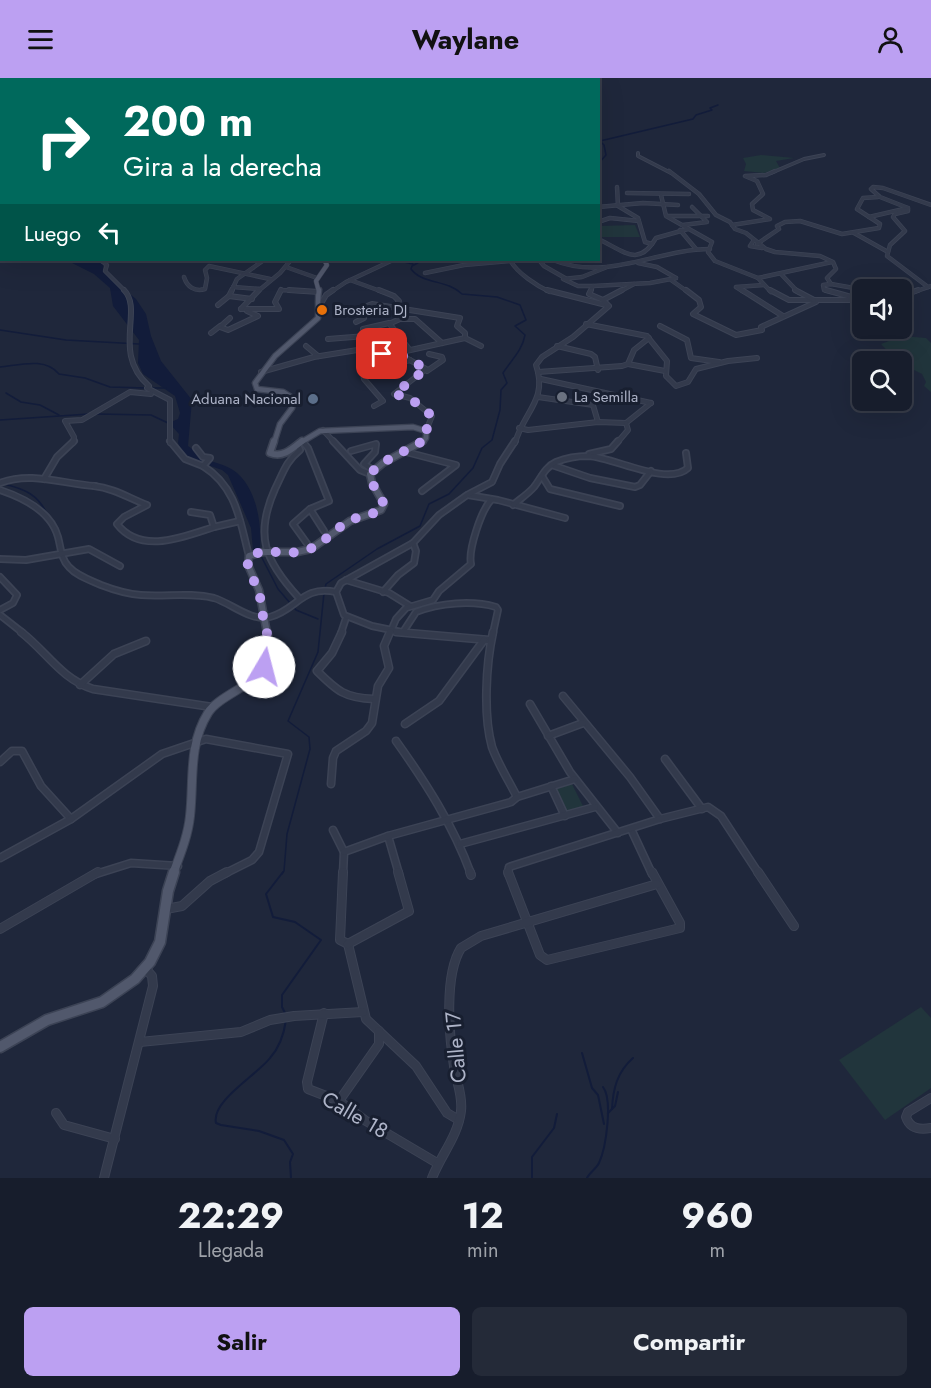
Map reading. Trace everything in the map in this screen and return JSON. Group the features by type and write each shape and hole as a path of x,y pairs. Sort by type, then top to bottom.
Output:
{"main road":[{"path":"0,1047 48,1019 108,999 145,968 157,951 169,886 178,866 188,829 190,779 196,741 205,717 212,707 254,677 269,659 271,649 263,618 261,597 247,562 258,554 295,553 311,549 331,537 346,523 383,508 384,504 372,483 372,472 423,441 428,435 426,431 413,427 323,430 314,433 285,454 270,453 275,445 277,430 293,407 294,399 286,393 257,389 255,385 260,372 275,356 318,318 320,306 316,299 319,292 317,279 327,264 325,261"}],"street":[{"path":"638,153 638,156 643,159 669,171 699,194 713,212 735,229 746,233 764,248"},
{"path":"732,225 770,219 753,210 752,204 763,192 757,181 745,176 766,174 806,158 824,155"},
{"path":"617,187 618,206"},
{"path":"908,208 880,197 872,192 871,188 884,188 931,205"},
{"path":"627,193 689,194"},
{"path":"661,195 666,216 712,242 708,255 715,261 758,278 772,293 789,300 855,300 822,288 831,284 852,288"},
{"path":"831,284 827,278 836,269 833,262 820,256 775,252 751,246 779,229 777,226 789,221 803,221 837,234 854,233 881,226 858,210 862,199 880,197"},
{"path":"600,207 678,205"},
{"path":"618,206 635,216 639,221 645,242 652,244"},
{"path":"683,225 707,222 699,217 692,207"},
{"path":"869,217 908,208"},
{"path":"908,208 908,211 895,214 894,217 906,231 890,245 887,256 930,286"},
{"path":"666,216 708,216"},
{"path":"600,221 610,218 639,221"},
{"path":"600,240 632,255 644,254 656,238 688,229"},
{"path":"680,230 696,249"},
{"path":"854,233 888,252"},
{"path":"540,261 544,266 565,278 582,277 607,267 636,263 696,249 710,249"},
{"path":"101,261 107,265 105,271 129,295 128,300 132,306 131,342 128,357 137,374 150,386 147,388 170,400 170,442 184,459 203,465 217,475 258,554 297,599"},
{"path":"218,305 229,296 235,281 263,261"},
{"path":"220,326 228,330 258,316 240,308 290,261"},
{"path":"320,306 326,295 350,280 391,261"},
{"path":"425,273 464,265 501,261"},
{"path":"510,261 514,268 541,289 567,298 609,306"},
{"path":"556,261 563,264 598,263 607,267"},
{"path":"758,278 781,274 796,268 833,262"},
{"path":"565,278 564,281 575,285 593,286 676,278 666,272 636,263"},
{"path":"184,277 185,282 195,291 205,290 207,278 205,270 209,266 270,279"},
{"path":"286,267 317,279"},
{"path":"781,274 794,290 818,301"},
{"path":"350,280 394,296 399,301 395,307"},
{"path":"671,280 699,300 701,307 693,314 736,335 762,330 761,327 818,301"},
{"path":"603,300 634,283"},
{"path":"764,285 736,287 783,316"},
{"path":"593,286 589,294 603,300 609,306"},
{"path":"912,292 930,286"},
{"path":"233,287 260,289"},
{"path":"246,310 279,309 275,302 281,290 319,292"},
{"path":"229,296 252,299"},
{"path":"356,322 364,318 369,305 395,307 460,318 457,326 465,333 465,338"},
{"path":"336,592 345,580 413,543 439,515 467,495 492,482 500,464 514,446 519,428 538,397 542,379 536,365 609,306"},
{"path":"210,333 230,318"},
{"path":"442,343 415,319 386,322 365,328 363,331 381,354 398,353 465,338 481,346"},
{"path":"391,323 409,349"},
{"path":"586,324 644,334 667,361 665,371 668,380 680,386 689,381 695,370 757,358"},
{"path":"660,326 687,340 689,356 692,358 724,363"},
{"path":"328,339 366,336"},
{"path":"628,364 634,350 649,338"},
{"path":"306,346 318,356"},
{"path":"557,346 594,355 598,369"},
{"path":"260,372 318,356 345,355 376,347"},
{"path":"398,353 427,371"},
{"path":"394,395 406,383 443,360 438,355 429,354"},
{"path":"398,372 393,366 410,360"},
{"path":"538,372 598,369 628,364 665,371"},
{"path":"374,406 383,401 363,378 363,372 375,369"},
{"path":"519,428 559,428 598,422 626,423 651,403 542,379"},
{"path":"44,479 57,457 74,442 65,422 82,420 130,392 158,393"},
{"path":"380,398 394,395 410,398 432,416 426,431"},
{"path":"538,397 593,405 598,422"},
{"path":"513,505 533,489 552,465 615,446 628,430 626,423"},
{"path":"323,430 360,470 372,472"},
{"path":"302,441 308,448 329,501 310,509 294,522 293,526 311,549"},
{"path":"351,450 376,444 375,452 364,464 372,472"},
{"path":"258,554 271,492 277,485 284,463 300,450 298,446"},
{"path":"196,448 203,457 210,458 203,465"},
{"path":"406,452 456,465 422,490"},
{"path":"584,454 664,474 685,471 688,468 686,453"},
{"path":"552,465 590,478 635,487 640,485 651,471"},
{"path":"542,476 550,489 620,506"},
{"path":"0,483 15,477 112,488 120,494 147,505 142,510 122,517 117,524 123,534 133,538 166,541 240,521"},
{"path":"94,486 104,484"},
{"path":"0,490 22,496 38,509 55,529 61,553 71,570 116,590 146,596 168,594 205,596 221,600 263,618 272,616 297,599 320,590 336,592"},
{"path":"467,495 498,500 565,518"},
{"path":"331,784 333,758 336,751 366,731 372,723 374,699 378,686 389,668 384,646 390,630 402,611 410,606 433,600 439,591 471,564 468,553 476,540 476,525 491,500"},
{"path":"310,509 324,531"},
{"path":"191,512 210,514 214,527"},
{"path":"383,592 398,575 414,563 416,551 413,543"},
{"path":"0,559 26,560 61,553 94,550 120,566"},
{"path":"0,577 17,595 13,603 0,610"},
{"path":"345,580 405,600 410,606"},
{"path":"336,592 341,611 346,618 390,630 486,640"},
{"path":"403,632 412,615 428,608 448,605 493,605 498,610 486,640 439,701 405,724"},
{"path":"0,615 33,641 64,675 80,685 93,689 157,696 212,707"},
{"path":"346,618 340,642 330,657 316,671 343,696 374,699"},
{"path":"486,640 489,739 517,796"},
{"path":"80,685 114,654 146,641"},
{"path":"563,696 630,777 660,819"},
{"path":"530,704 575,779 618,833"},
{"path":"548,736 584,723"},
{"path":"0,858 71,819 162,754 196,741 217,740 288,754 259,852 252,860 210,881 182,906 166,909"},
{"path":"396,741 432,790 460,844 471,875"},
{"path":"0,762 8,752 15,749 22,751 41,786 71,819"},
{"path":"665,759 702,809"},
{"path":"344,852 388,836 511,802 517,796 575,779"},
{"path":"551,786 565,816"},
{"path":"460,844 595,807"},
{"path":"631,829 657,884 680,923 680,928 550,960 540,955 508,873 509,867 660,819 708,807 721,816 794,926"},
{"path":"333,830 344,852 340,940 348,944"},
{"path":"348,944 409,911 388,836"},
{"path":"0,929 101,872 118,865 146,861 178,866"},
{"path":"528,920 657,884"},
{"name":"Calle 17","path":"432,1178 437,1164 451,1145 459,1120 461,1098 449,1023 456,960 466,943 518,926 528,920"},
{"path":"348,944 366,1019 416,1066 447,1113 459,1120"},
{"path":"104,1178 153,986 152,976 145,968"},
{"path":"140,1042 241,1032 294,1016 363,1012"},
{"name":"Calle 18","path":"324,1013 307,1086 311,1090 339,1101 366,1121 437,1164"},
{"path":"339,1101 379,1044 379,1031"},
{"path":"931,1098 908,1112 906,1117 915,1129 931,1128"},
{"path":"56,1113 64,1125 115,1139"}],"shaded area":[{"path":"761,155 794,158 776,161 780,168 764,173 744,171 746,164 743,158"},
{"path":"635,225 640,237 600,237 600,226"},
{"path":"926,338 931,343 931,392 924,386 926,382 922,374 912,369 912,351 888,351 881,344 894,339"},
{"path":"572,784 584,808 567,813 554,789"},
{"path":"921,1007 931,1018 931,1088 885,1120 839,1060"}],"water":[{"path":"68,261 100,261 103,263 103,272 136,299 146,314 151,336 161,361 192,400 188,446 201,456 233,470 247,485 256,505 260,527 260,548 253,550 251,528 228,475 222,470 185,457 178,443 179,434 169,423 178,419 180,413 175,396 143,374 138,363 139,340 113,306 110,288 94,274"}],"waterway":[{"path":"600,141 693,119 696,115 712,110 710,108 718,105"},
{"path":"600,141 604,145 606,155 600,162"},
{"path":"400,261 413,264"},
{"path":"325,588 326,584 377,549 420,526 429,504 449,494 473,468 482,448 492,440 500,410 501,390 507,383 503,373 524,341 525,335 515,326 526,320 520,305 497,297 462,294 449,286 422,278 411,269 421,261"},
{"path":"0,330 66,340 139,344"},
{"path":"0,367 24,364 47,365 59,374 85,378 110,387 146,388"},
{"path":"151,388 166,388"},
{"path":"6,393 21,402 40,405 59,415"},
{"path":"0,420 89,414"},
{"path":"96,414 151,415 168,423"},
{"path":"4,484 18,488 36,498 48,516"},
{"path":"55,524 60,534"},
{"path":"261,556 278,589 296,610 318,619"},
{"path":"282,874 287,834 310,749 309,737 288,721 318,652 324,593"},
{"path":"283,872 266,894 273,917 295,922 321,940 282,995 282,1007 286,1015"},
{"path":"286,1020 281,1040 273,1054 264,1065 227,1097 216,1115 216,1123 259,1131 284,1140 293,1154 290,1162 291,1178"},
{"path":"582,1053 592,1088 598,1095 604,1124"},
{"path":"612,1109 617,1081 623,1069 633,1058"},
{"path":"603,1087 608,1102 608,1113"},
{"path":"612,1109 615,1106 618,1092"},
{"path":"608,1113 612,1109"},
{"path":"587,1178 602,1156 608,1113"},
{"path":"532,1178 532,1157 554,1128 557,1114"}],"place":[{"name":"Brosteria DJ","path":"322,310"},
{"name":"La Semilla","path":"562,397"},
{"name":"Aduana Nacional","path":"313,399"}],"route":[{"path":"264,667 271,649 259,590 249,571 247,562 249,556 266,552 295,553 311,549 331,537 353,519 381,510 383,500 372,483 370,474 380,464 406,452 428,435 426,431 432,416 410,398 394,395 406,383 425,373 426,369 398,353 382,354"}]}
